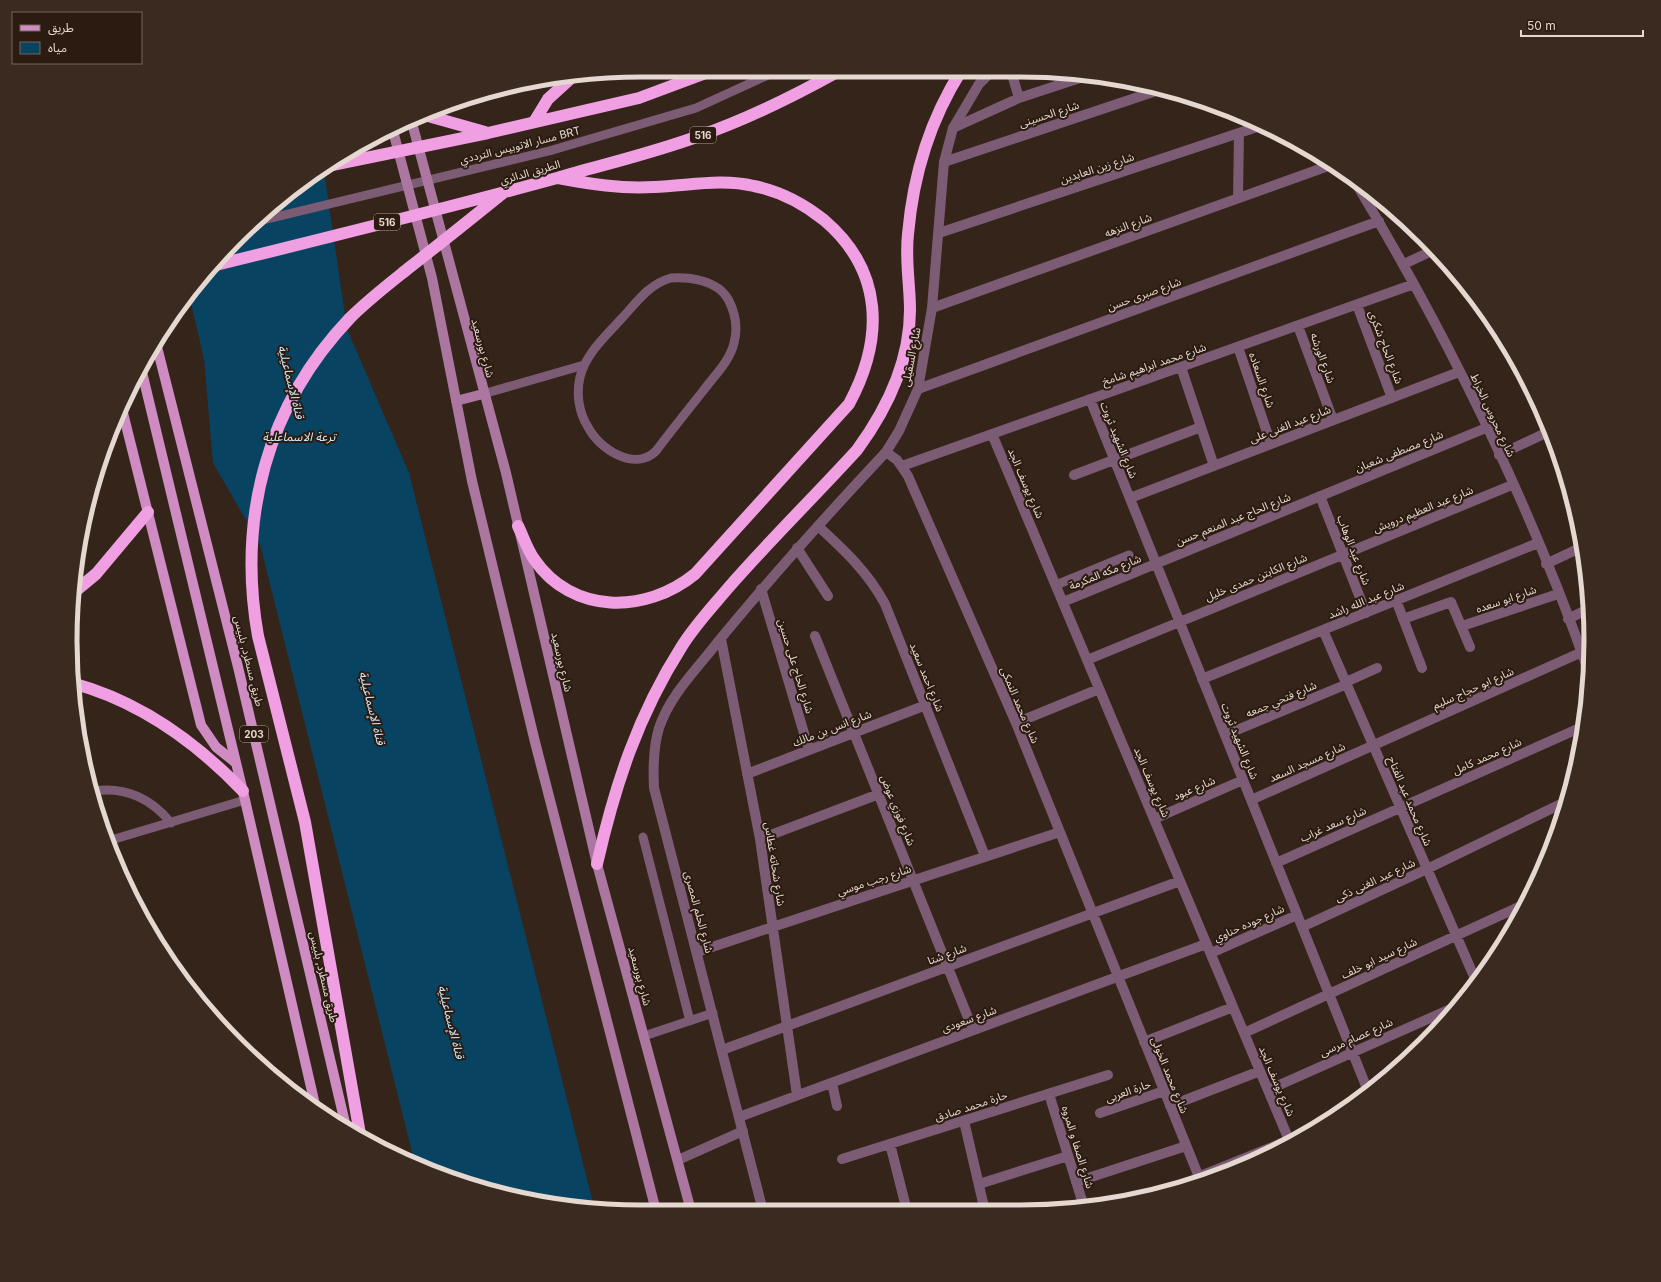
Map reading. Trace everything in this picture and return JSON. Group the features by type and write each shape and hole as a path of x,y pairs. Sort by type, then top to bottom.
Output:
{"highway":[{"path":"343,163 488,133 639,98 695,77"},
{"name":"الطريق الدائري","path":"222,263 502,193 649,153 700,136 784,100 828,77"},
{"path":"597,864 611,805 626,757 645,712 661,680 683,645 708,611 736,579 857,450 872,430 884,408 901,367 908,336 910,311 907,242 914,186 930,134 941,107 958,77"},
{"path":"534,122 548,99 567,82"},
{"path":"432,117 488,133"},
{"path":"518,526 533,558 543,570 554,580 580,595 602,601 625,603 640,602 670,592 695,574 849,404 864,373 872,339 872,304 864,269 855,254 832,227 804,206 788,197 760,187 736,183 718,182 676,186 628,187 558,178"},
{"path":"359,1129 305,822 258,636 253,610 250,570 255,504 268,452 278,428 292,398 317,358 351,317 371,299 502,193"},
{"path":"80,587 96,574 148,512"},
{"path":"79,686 131,705 174,730 202,751 244,795"}],"main road":[{"name":"شارع بورسعيد","path":"413,126 518,526 597,864 689,1205"},
{"path":"394,134 432,278 472,481 534,742 654,1205"},
{"name":"طريق مسطرد, بلبيس","path":"158,351 238,666 344,1120"},
{"name":"203","path":"144,376 244,795 314,1100"},
{"path":"456,401 483,394"},
{"path":"124,416 201,725 216,747 236,763"}],"street":[{"name":"شارع السقيلى","path":"721,639 761,589 797,548 886,452 900,431 918,389 932,308 944,162 953,128 979,84 986,77"},
{"path":"1013,77 1019,98"},
{"path":"953,128 1019,98 1072,80"},
{"name":"شارع الحسينى","path":"944,162 1151,93"},
{"name":"شارع زين العابدين","path":"939,233 1254,128"},
{"path":"1238,198 1239,133"},
{"name":"شارع النزهه","path":"932,308 1325,167"},
{"name":"شارع محروس الخراط","path":"1362,193 1404,264 1499,455 1538,543 1584,657"},
{"name":"شارع صبرى حسن","path":"918,389 1379,222"},
{"path":"1404,264 1429,252"},
{"name":"شارع محمد ابراهيم شامخ","path":"902,466 1414,284"},
{"name":"شارع الحاج شكرى","path":"1357,305 1392,398"},
{"name":"شارع الورشه","path":"1298,326 1332,420"},
{"name":"شارع السعاده","path":"1238,347 1271,444"},
{"path":"1181,367 1214,466"},
{"name":"شارع عبد الغنى على","path":"1130,498 1459,372"},
{"name":"شارع الشهيد ثروت","path":"1090,399 1366,1086"},
{"path":"1074,475 1201,427"},
{"name":"شارع مصطفى شعبان","path":"1320,496 1486,428"},
{"name":"شارع يوسف الجد","path":"992,434 1288,1137"},
{"path":"1499,455 1544,434"},
{"name":"شارع محمد النمكى","path":"886,452 902,466 1016,723 1118,976"},
{"name":"شارع عبد العظيم درويش","path":"1343,554 1512,485"},
{"name":"شارع عبد الوهاب","path":"1320,496 1366,613"},
{"name":"شارع الحاج عبد المنعم حسن","path":"1156,563 1320,496"},
{"name":"شارع احمد سعيد","path":"818,526 856,562 877,589 885,604 985,856"},
{"name":"شارع عبد الله راشد","path":"1202,679 1538,543"},
{"path":"797,548 828,596"},
{"path":"1546,564 1576,550"},
{"name":"شارع الكابتن حمدى خليل","path":"1087,660 1343,554"},
{"name":"شارع مكه المكرمة","path":"1063,602 1156,563"},
{"name":"شارع الحاج على حسين","path":"761,589 809,750"},
{"name":"شارع ابو سعده","path":"1462,626 1558,594"},
{"path":"1396,600 1422,668"},
{"path":"1403,619 1450,602 1453,604 1470,647"},
{"path":"1568,619 1583,611"},
{"name":"شارع محمد عبد الفتاح","path":"1323,630 1473,975"},
{"name":"شارع فوزي عوض","path":"815,636 855,732 973,1030"},
{"name":"شارع شحاته غطاس","path":"721,639 760,839 798,1095"},
{"name":"شارع الحلم المصرى","path":"721,639 677,693 667,710 659,728 654,748 652,768 654,788 762,1205"},
{"name":"شارع ابو حجاج سليم","path":"1374,746 1582,652"},
{"name":"شارع فتحي جمعه","path":"1225,735 1346,683 1377,668"},
{"path":"1016,723 1099,689"},
{"name":"شارع انس بن مالك","path":"747,774 926,705"},
{"name":"شارع محمد كامل","path":"1400,808 1576,730"},
{"name":"شارع مسجد السعد","path":"1251,800 1374,746"},
{"name":"شارع عبود","path":"1154,819 1243,780"},
{"path":"760,839 879,794"},
{"name":"شارع عبد الغنى ذكى","path":"1302,927 1427,869 1559,805"},
{"name":"شارع سعد غراب","path":"1276,863 1400,808"},
{"name":"شارع رجب موسي","path":"697,952 1060,832"},
{"name":"شارع شتا","path":"722,1050 1180,881"},
{"name":"شارع سيد ابو خلف","path":"1244,1033 1516,908"},
{"name":"شارع جوده حناوي","path":"1211,953 1297,915"},
{"name":"شارع سعودى","path":"739,1117 1206,944"},
{"name":"شارع محمد الخولى","path":"1118,976 1198,1176"},
{"path":"1144,1042 1233,1007"},
{"name":"شارع عصام مرسى","path":"1268,1090 1445,1011"},
{"path":"1170,1106 1260,1071"},
{"name":"حارة محمد صادق","path":"842,1159 1108,1075"},
{"path":"832,1083 837,1106"},
{"name":"حارة العربى","path":"1100,1113 1164,1091"},
{"name":"شارع الصفا و المروه","path":"1049,1094 1082,1201"},
{"path":"964,1121 984,1205"},
{"path":"678,1160 743,1131"},
{"path":"890,1144 905,1205"},
{"path":"1076,1182 1186,1146"},
{"path":"979,1184 1068,1156"}],"lane":[{"name":"مسار الاتوبيس الترددي BRT","path":"268,218 549,151 696,108 764,77"},
{"path":"483,394 584,365 594,348 651,287 657,283 671,278 688,278 698,280 717,288 725,294 730,303 736,323 736,334 730,354 656,451 646,458 633,460 616,453 600,442 588,428 582,416 578,391 584,365"},
{"path":"1056,585 1129,555"},
{"path":"97,791 118,791 139,796 157,807 172,823"},
{"path":"113,839 172,823 244,795"},
{"path":"644,837 690,1021"},
{"path":"644,1036 713,1013"}],"water":[{"name":"ترعة الاسماعلية","path":"325,175 347,329 409,473 593,1203 531,1194 495,1186 460,1175 413,1157 260,544 213,463 204,359 191,302 217,269 242,242 269,217"}],"water label":[{"name":"قناة الإسماعيلية","path":"291,382"},
{"name":"قناة الإسماعيلية","path":"372,708"},
{"name":"قناة الإسماعيلية","path":"451,1022"}]}
